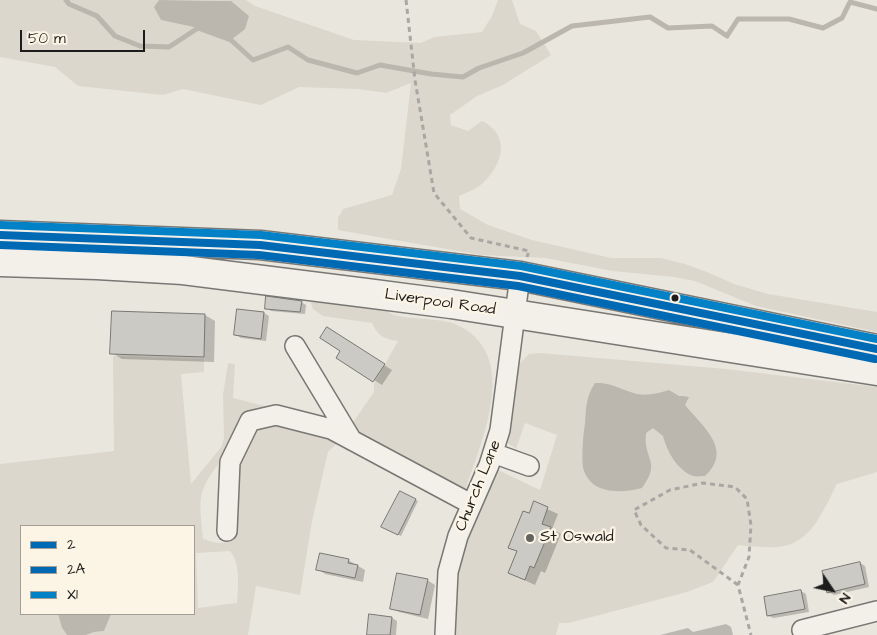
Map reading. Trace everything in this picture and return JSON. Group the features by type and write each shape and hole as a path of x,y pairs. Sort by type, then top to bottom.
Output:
{"highway":[{"path":"0,235 260,245 520,276 877,349"},
{"name":"Liverpool Road","path":"0,262 183,270 515,314 877,371"}],"street":[{"name":"Church Lane","path":"445,635 448,572 458,536 489,465 500,430 520,276"},
{"path":"294,346 351,439"},
{"path":"227,531 230,462 250,421 276,415 330,429 471,504"},
{"path":"493,453 529,466"},
{"path":"802,630 877,611"}],"path":[{"path":"406,0 415,80 434,193 471,238 529,251 520,276"},
{"path":"738,585 690,550 666,548 641,525 634,510 670,490 703,483 735,487 747,499 751,525 750,556 738,585 751,635"}],"shaded area":[{"path":"0,0 159,0 155,7 161,20 198,28 231,1 200,0 246,0 255,6 354,40 421,43 434,37 482,32 492,16 498,0 512,0 520,24 536,31 551,55 503,85 477,96 450,115 451,125 468,131 482,121 491,126 497,133 501,148 497,165 486,180 477,188 459,196 460,209 488,225 532,240 611,258 661,258 685,264 734,284 768,294 877,312 877,332 756,306 695,281 674,277 613,271 545,258 481,255 338,230 338,218 343,209 392,195 401,169 411,83 386,93 358,89 299,87 261,105 183,89 163,95 78,86 55,67 0,57"},
{"path":"159,0 231,1 249,16 245,29 231,40 198,28 161,20 154,7"},
{"path":"310,300 374,305 398,316 450,322 475,337 487,355 492,376 492,398 487,422 466,488 462,490 454,489 349,428 374,392 374,384 398,341 382,336 372,323 323,316 313,309"},
{"path":"540,353 726,369 877,387 877,472 837,484 821,515 808,533 800,540 778,547 738,545 713,582 687,592 569,623 559,623 556,635 456,635 457,562 498,470 540,490 557,435 525,423 516,449 508,443 511,408 520,363 529,354"},
{"path":"113,356 204,359 204,372 181,374 191,484 222,446 224,438 223,395 228,363 235,364 233,398 295,414 269,410 219,462 211,474 201,497 200,513 203,539 222,543 233,540 234,509 240,462 254,429 281,420 339,441 328,452 312,521 300,595 256,586 248,635 86,635 104,631 111,615 195,615 195,525 20,525 20,615 58,615 62,628 67,635 0,635 0,464 114,451","holes":["230,551 236,562 238,576 237,603 198,608 196,553"]},
{"path":"595,383 611,385 641,395 669,390 679,396 689,397 685,405 706,430 716,448 713,466 705,476 695,476 687,473 674,459 667,448 663,436 653,428 646,433 651,472 642,488 617,491 601,488 594,484 588,479 584,471 582,455 587,403"},
{"path":"58,615 111,615 104,631 86,635 67,635 62,628"}],"building":[{"path":"266,296 302,301 300,312 265,309"},
{"path":"237,309 264,312 261,339 234,335"},
{"path":"112,311 205,314 204,357 110,354"},
{"path":"327,327 385,364 373,382 336,358 340,351 320,338"},
{"path":"400,491 416,499 398,535 381,527"},
{"name":"St Oswald","path":"534,501 548,507 542,524 551,527 534,568 530,566 525,580 508,573 517,551 508,548 523,511 529,513"},
{"path":"320,553 349,559 348,563 358,565 355,578 316,570"},
{"path":"860,562 865,584 827,593 822,571"},
{"path":"397,573 428,579 420,615 390,609"},
{"path":"801,590 805,609 767,616 764,597"},
{"path":"369,614 392,617 390,635 367,635"}],"waterway":[{"path":"66,0 69,4 97,16 115,36 140,46 169,47 198,28 231,40 253,60 288,47 308,60 357,73 380,65 431,74 463,77 479,68 523,53 572,26 650,17 668,28 712,26 727,36 738,19 789,19 823,28 842,18 850,2 877,9"}],"transit line":[{"name":"X1","path":"0,225 261,235 521,266 877,339"},
{"name":"2","path":"0,235 260,245 520,276 877,349"},
{"name":"2A","path":"0,245 259,255 518,286 875,359"}],"place":[{"name":"St Oswald","path":"530,538"}]}
